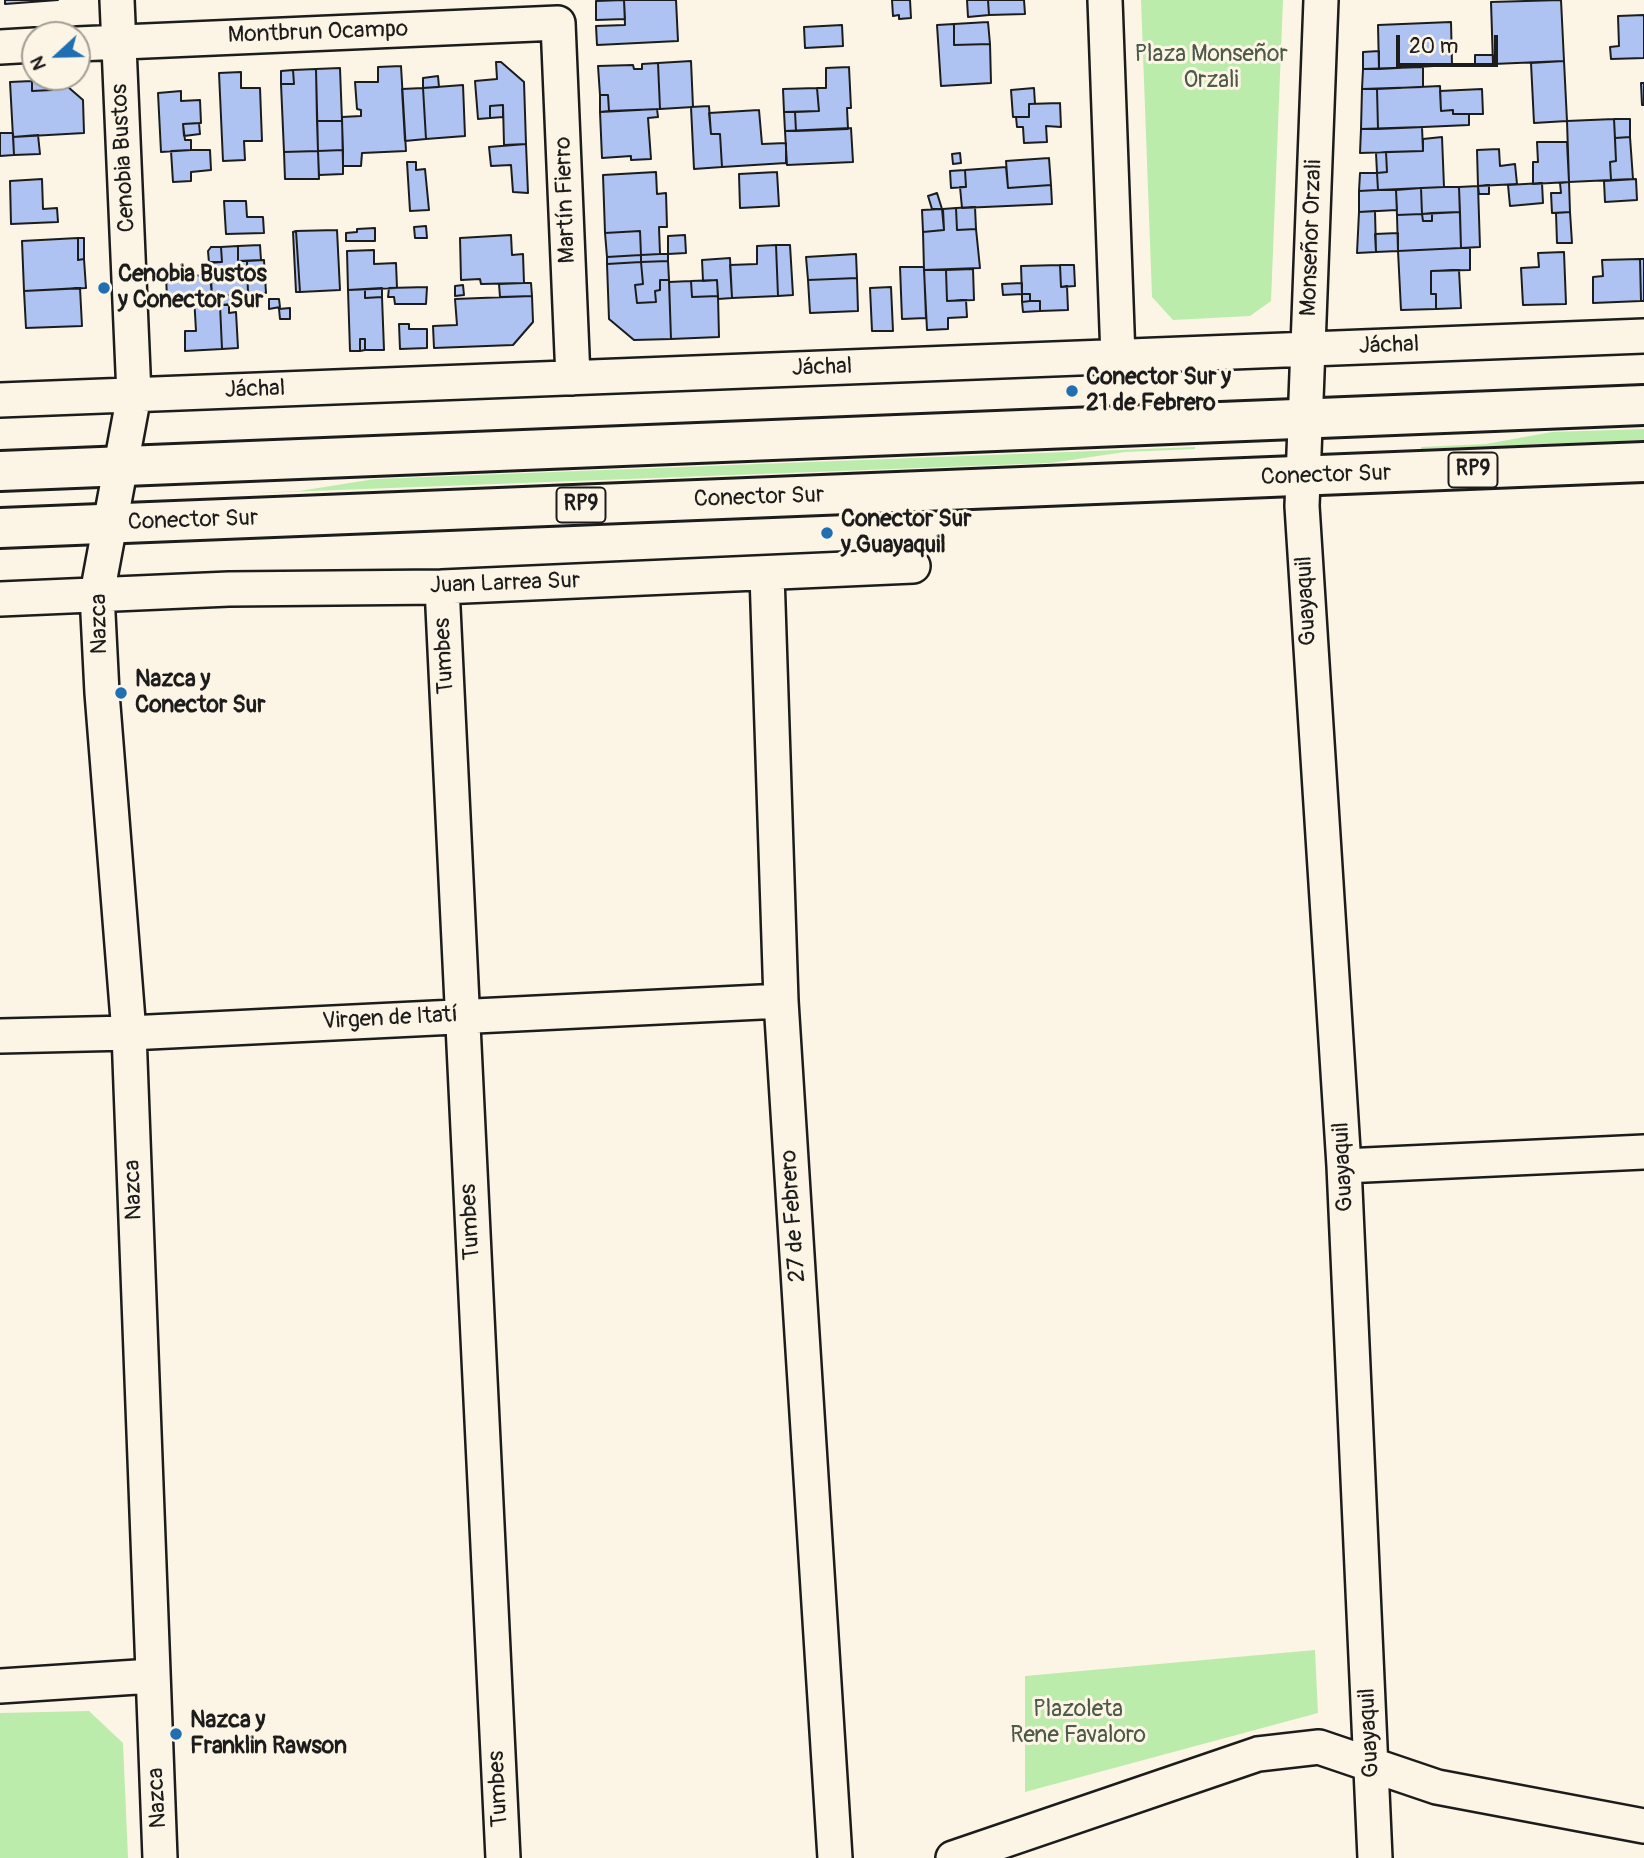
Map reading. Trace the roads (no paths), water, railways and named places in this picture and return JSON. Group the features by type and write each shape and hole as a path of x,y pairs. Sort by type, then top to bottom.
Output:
{"main road":[{"path":"0,471 1644,405"},
{"name":"Conector Sur","path":"0,528 1644,462"}],"street":[{"name":"Cenobia Bustos","path":"111,524 134,395 117,0"},
{"path":"1105,0 1118,357"},
{"name":"Monseñor Orzali","path":"1303,477 1321,0"},
{"name":"Montbrun Ocampo","path":"91,43 558,23"},
{"name":"Martín Fierro","path":"558,23 573,378"},
{"path":"0,47 21,46"},
{"name":"Jáchal","path":"0,400 1644,336"},
{"name":"Guayaquil","path":"1303,477 1304,572 1344,1166 1375,1858"},
{"name":"Nazca","path":"111,524 97,594 102,693 129,1033 160,1858"},
{"name":"Juan Larrea Sur","path":"0,598 229,589 442,587 913,566"},
{"name":"27 de Febrero","path":"766,574 781,1001 835,1858"},
{"name":"Tumbes","path":"442,587 503,1858"},
{"name":"Virgen de Itatí","path":"0,1036 129,1033 781,1001"},
{"path":"1344,1166 1644,1152"},
{"path":"0,1686 152,1676"},
{"path":"953,1858 1258,1754 1319,1747 1437,1787 1644,1826"}],"place":[{"name":"Cenobia Bustos y Conector Sur","path":"104,288"},
{"name":"Conector Sur y 21 de Febrero","path":"1072,391"},
{"name":"Conector Sur y Guayaquil","path":"827,533"},
{"name":"Nazca y Conector Sur","path":"121,693"},
{"name":"Nazca y Franklin Rawson","path":"176,1734"}],"park label":[{"name":"Plaza Monseñor Orzali","path":"1211,68"},
{"name":"Plazoleta Rene Favaloro","path":"1078,1723"}]}
